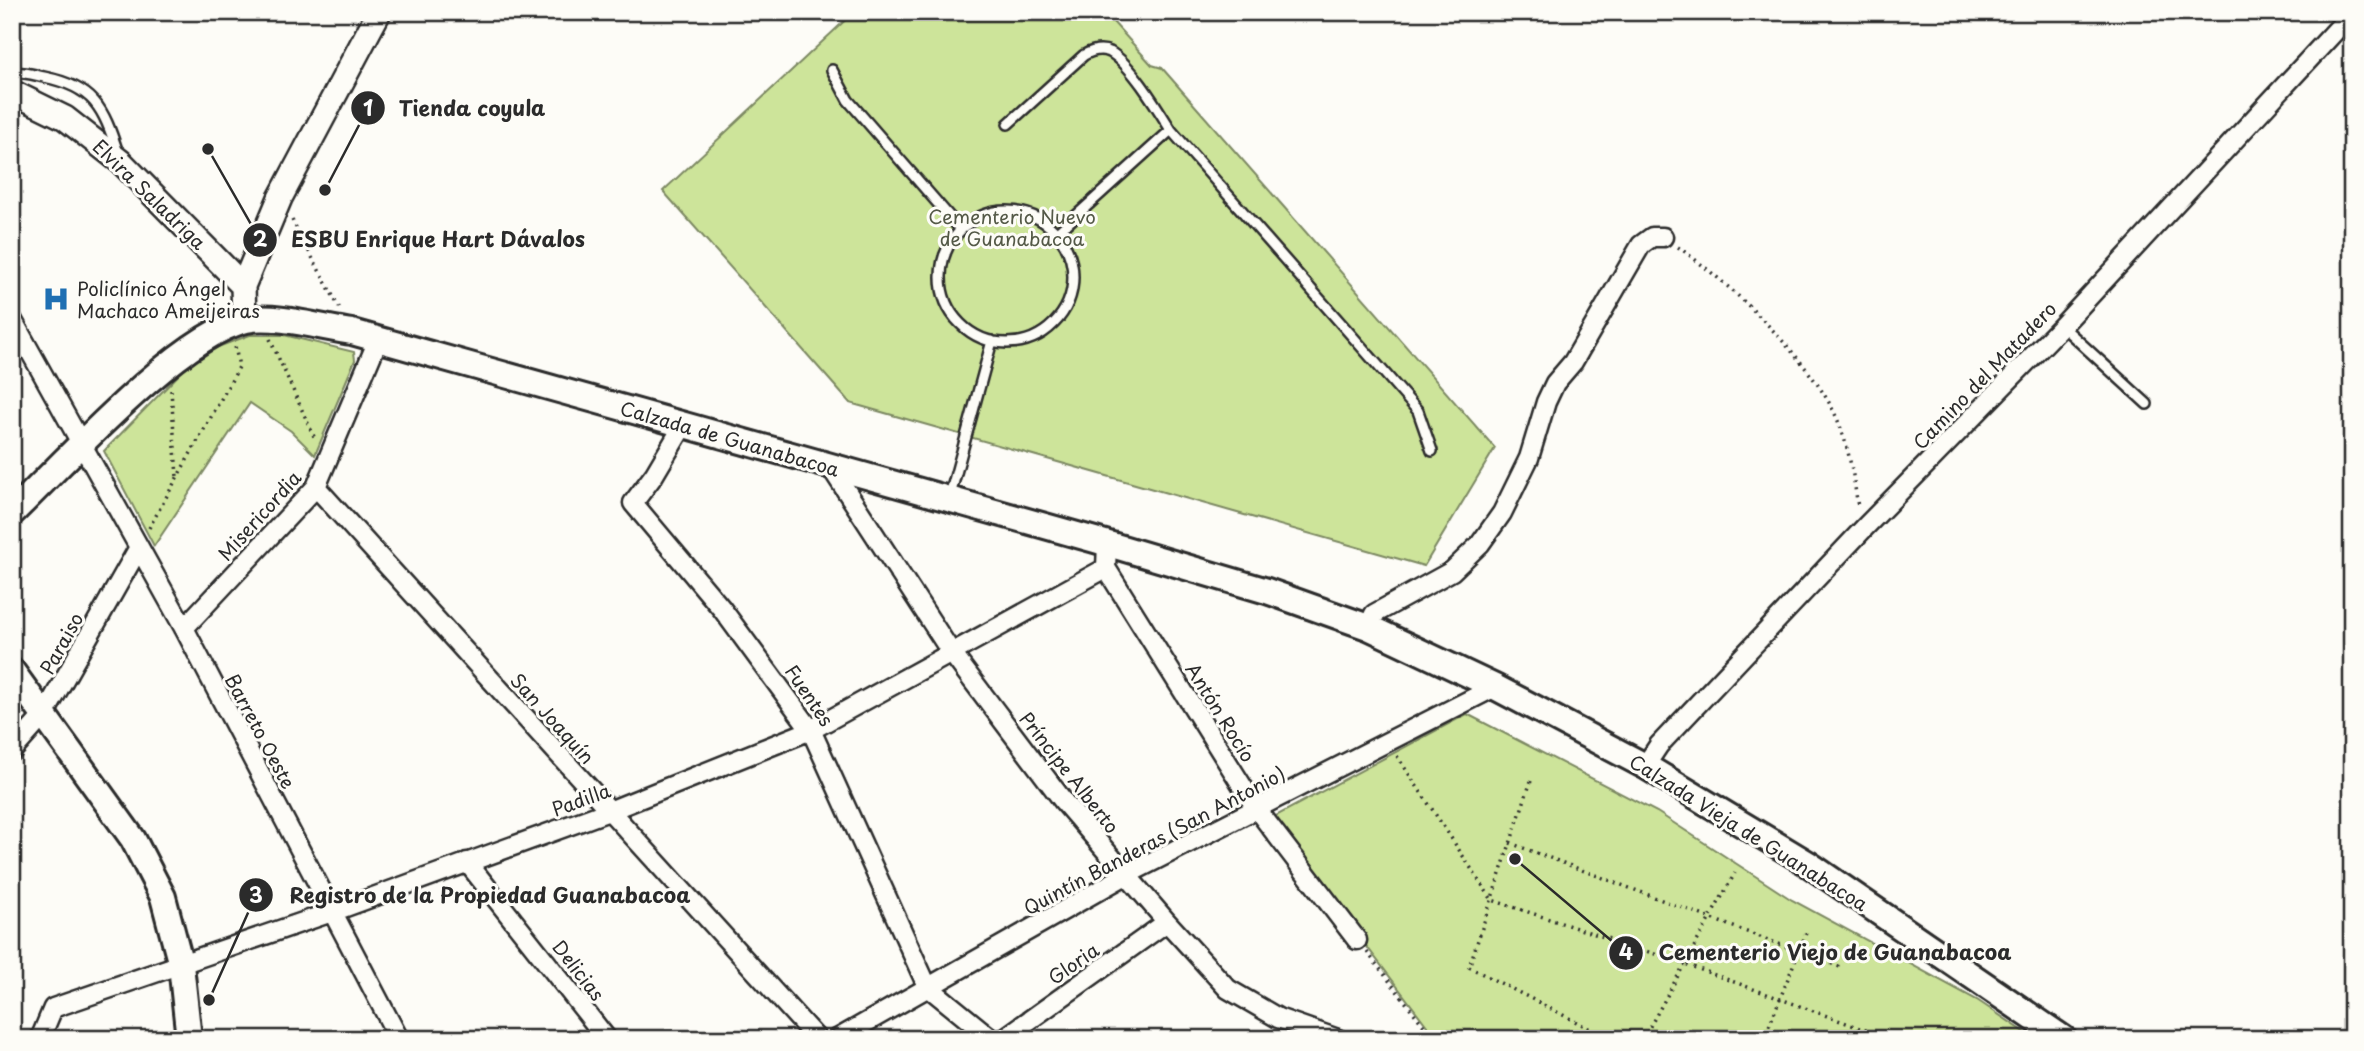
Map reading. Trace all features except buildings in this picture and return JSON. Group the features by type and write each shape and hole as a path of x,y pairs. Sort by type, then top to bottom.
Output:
{"main road":[{"name":"Calzada de Guanabacoa","path":"244,322 352,332 1107,543 1268,592 1368,627 1495,687"},
{"path":"12,513 198,341 244,322"},
{"path":"12,671 132,839 163,897 181,965 189,1039"},
{"name":"Calzada Vieja de Guanabacoa","path":"1495,687 1645,766 1807,863 2064,1039"}],"street":[{"path":"244,322 243,285 280,198 379,12"},
{"name":"Camino del Matadero","path":"1645,766 1659,745 1867,525 2062,326 2352,13"},
{"name":"Elvira Saladriga","path":"12,92 65,118 121,162 243,285"},
{"path":"1368,627 1374,614 1452,571 1480,544 1502,513 1529,458 1546,402 1555,383 1573,362 1641,245 1653,237 1663,237"},
{"name":"Barreto Oeste","path":"12,319 84,444 138,549 184,628 399,1039"},
{"name":"Misericordia","path":"184,628 316,487 378,340"},
{"name":"Fuentes","path":"683,426 654,475 633,503 722,608 811,730 927,986 992,1039"},
{"name":"Príncipe Alberto","path":"831,466 951,652 1063,802 1167,922 1228,989 1278,1018 1338,1039"},
{"name":"San Joaquín","path":"316,487 817,1039"},
{"path":"1106,568 1107,543"},
{"name":"Paraiso","path":"12,751 44,715 138,549"},
{"name":"Padilla","path":"40,1039 53,1008 332,912 609,811 811,730 1106,568"},
{"name":"Antón Rocío","path":"1106,568 1256,808 1357,940"},
{"name":"Quintín Banderas (San Antonio)","path":"837,1039 1126,875 1495,687"},
{"name":"Delicias","path":"467,862 607,1039"},
{"name":"Gloria","path":"1003,1039 1167,922"}],"lane":[{"path":"1008,124 1084,55 1093,50 1109,52 1146,90 1171,130 1418,411 1432,451"},
{"path":"832,70 848,100 961,230"},
{"path":"12,73 73,83 92,99 109,124 121,162"},
{"path":"1057,233 1171,130"},
{"path":"1004,211 1028,214 1057,233 1070,254 1074,277 1064,312 1038,336 1016,343 992,341 961,324 943,294 943,260 961,230 981,216 1004,211"},
{"path":"2062,326 2147,404"},
{"path":"949,499 992,341"}],"path":[{"path":"280,198 352,332"},
{"path":"1663,237 1690,256 1753,312 1815,379 1836,416 1855,485 1858,514 1867,525"},
{"path":"244,322 326,463"},
{"path":"138,549 239,367 237,353 244,322"},
{"path":"171,380 177,479"},
{"path":"1397,756 1492,900 1685,964 1891,1039"},
{"path":"1531,781 1469,967 1611,1039"},
{"path":"1510,844 1840,967"},
{"path":"1643,1039 1735,873"},
{"path":"1764,1039 1806,933"},
{"path":"1357,940 1434,1039"}],"green space":[{"name":"Cementerio Nuevo de Guanabacoa","path":"854,12 1104,12 1152,65 1162,68 1495,448 1424,566 850,403 663,191"},
{"path":"250,335 284,335 354,352 355,360 315,455 291,431 250,403 154,546 104,451 199,354"},
{"path":"1467,714 1657,812 1792,900 1977,1000 2035,1039 1437,1039 1270,819"}],"place":[{"name":"ESBU Enrique Hart Dávalos","path":"208,149"},
{"name":"Tienda coyula","path":"325,190"},
{"name":"Policlínico Ángel Machaco Ameijeiras","path":"56,299"},
{"name":"Cementerio Viejo de Guanabacoa","path":"1515,859"},
{"name":"Registro de la Propiedad Guanabacoa","path":"209,1000"}]}
